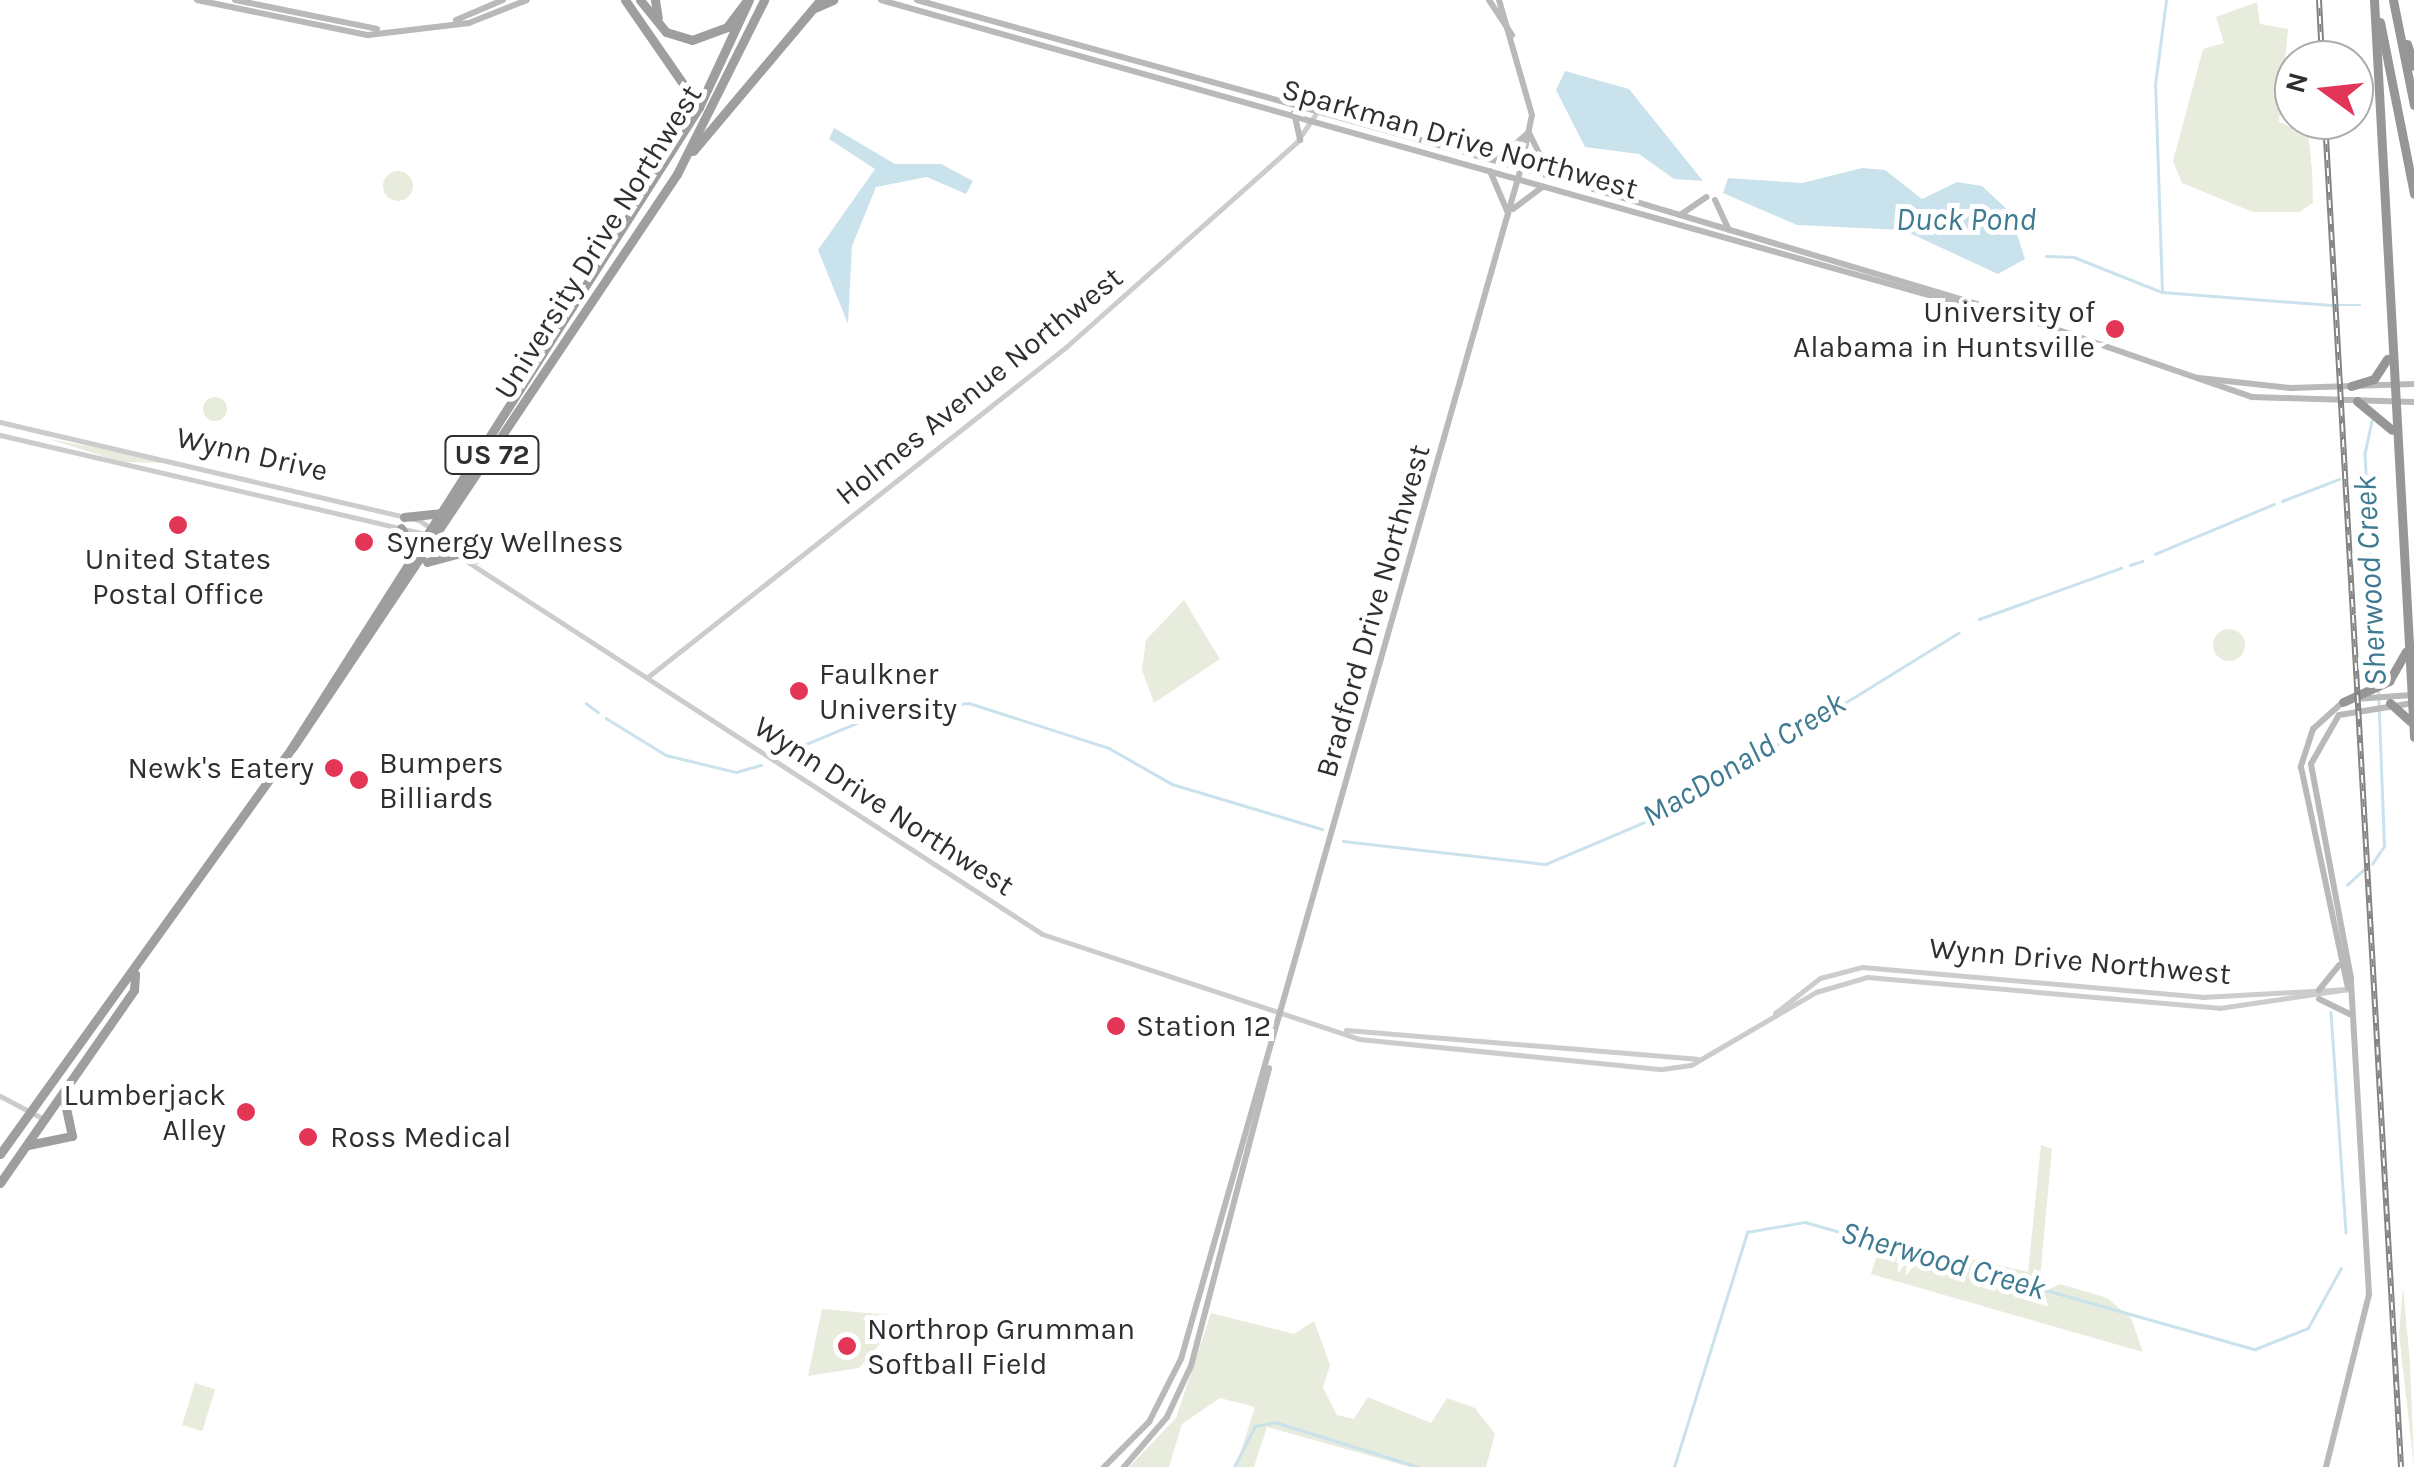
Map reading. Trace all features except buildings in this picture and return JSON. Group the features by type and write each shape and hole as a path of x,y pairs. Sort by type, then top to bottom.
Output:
{"highway":[{"path":"625,0 699,106"},
{"path":"640,0 678,38 705,40 748,0"},
{"path":"656,0 658,21"},
{"name":"University Drive Northwest","path":"291,749 699,106 748,0"},
{"name":"University Drive Northwest","path":"0,1154 135,974 440,538 687,156 764,0"},
{"path":"687,156 816,4 833,0"},
{"path":"2375,0 2414,194"},
{"path":"2375,0 2391,385 2414,737"},
{"path":"2394,6 2414,66"},
{"path":"2394,6 2414,106"},
{"path":"2350,386 2380,373 2389,341"},
{"path":"2352,401 2380,411 2394,434"},
{"path":"416,551 403,522 440,513"},
{"path":"424,562 456,554"},
{"path":"2348,704 2393,678 2408,644"},
{"path":"2390,699 2413,725"},
{"name":"University Drive Northwest","path":"0,1183 134,990 135,974"},
{"path":"25,1146 72,1136 63,1091"}],"main road":[{"path":"197,0 330,33 454,21 527,0"},
{"path":"235,0 378,30"},
{"path":"454,21 503,0"},
{"name":"Sparkman Drive Northwest","path":"881,0 1294,113 1317,115 1550,176 2025,322 2252,398 2414,402"},
{"name":"Sparkman Drive Northwest","path":"917,0 1317,115 1544,187 2025,322"},
{"path":"1488,0 1513,37"},
{"path":"1499,0 1523,65 1529,132 1521,168"},
{"path":"1294,113 1300,140"},
{"path":"1496,161 1529,132"},
{"path":"1529,132 1550,176"},
{"name":"Bradford Drive Northwest","path":"1104,1467 1148,1422 1175,1375 1284,1015 1521,168"},
{"path":"1490,170 1508,214 1544,187"},
{"path":"1677,215 1711,198 1730,232"},
{"name":"Sparkman Drive Northwest","path":"2199,378 2333,387 2414,384"},
{"path":"2349,989 2301,767 2312,729 2348,704 2413,699"},
{"path":"2326,1467 2368,1302 2352,1015 2310,771 2321,734 2348,704"},
{"path":"2340,959 2334,980 2319,994 2352,1015"},
{"name":"Bradford Drive Northwest","path":"1124,1467 1167,1417 1191,1366 1268,1066"}],"street":[{"name":"Holmes Avenue Northwest","path":"649,676 1066,347 1300,140 1317,115"},
{"name":"Wynn Drive","path":"0,422 403,522 429,530 479,563"},
{"name":"Wynn Drive","path":"0,435 429,530"},
{"name":"Wynn Drive Northwest","path":"440,538 456,554 479,563 1042,934 1284,1015 1342,1030 1612,1067 1662,1069 1698,1059 1775,1013 1820,978 1862,967 2202,997 2319,994 2349,989"},
{"name":"Wynn Drive Northwest","path":"1342,1030 1698,1059"},
{"path":"0,1096 44,1119"}],"shaded area":[{"path":"2257,2 2260,24 2288,29 2287,40 2274,40 2274,140 2309,140 2313,203 2299,212 2253,212 2182,183 2173,161 2203,49 2224,43 2216,17"},
{"path":"398,171 409,175 413,186 409,197 398,201 387,197 383,186 387,175"},
{"path":"215,397 227,409 215,421 203,409"},
{"path":"49,439 159,459 164,463 121,462"},
{"path":"1184,600 1220,659 1154,703 1142,670 1146,640"},
{"path":"2229,629 2240,634 2245,645 2240,656 2229,661 2218,656 2213,645 2218,634"},
{"path":"2041,1145 2052,1149 2040,1278 2107,1298 2131,1318 2143,1352 1871,1274 1882,1239 2028,1272"},
{"path":"2403,1287 2410,1363 2414,1467 2399,1334"},
{"name":"Northrop Grumman Softball Field","path":"822,1309 889,1315 886,1337 859,1368 808,1376"},
{"path":"1211,1313 1294,1334 1314,1321 1330,1365 1323,1388 1337,1415 1354,1419 1368,1397 1431,1423 1447,1398 1475,1408 1495,1434 1486,1467 1410,1467 1267,1427 1254,1467 1236,1467 1255,1407 1220,1398 1182,1424 1169,1467 1129,1467 1176,1418"},
{"path":"195,1383 215,1389 202,1431 182,1425"}],"water":[{"path":"1565,71 1629,89 1703,181 1674,179 1639,154 1585,147 1556,90"},
{"path":"834,128 895,164 941,164 973,181 966,194 927,177 876,187 852,246 848,324 818,250 875,169 829,139"},
{"name":"Duck Pond","path":"1862,168 1885,170 1922,199 1957,182 1982,186 2010,212 2025,259 1998,274 1903,230 1797,225 1723,193 1728,178 1802,183"}],"waterway":[{"path":"2162,292 2155,85 2166,0"},
{"path":"2046,256 2074,257 2162,292 2332,305"},
{"path":"2339,305 2360,305"},
{"name":"Sherwood Creek","path":"2372,421 2365,453 2377,682"},
{"name":"MacDonald Creek","path":"2282,501 2339,479"},
{"name":"MacDonald Creek","path":"2155,554 2274,504"},
{"path":"2130,565 2142,561"},
{"name":"MacDonald Creek","path":"1979,619 2121,568"},
{"name":"MacDonald Creek","path":"1343,841 1546,864 1670,811 1958,633"},
{"name":"Sherwood Creek","path":"2372,864 2384,846 2378,690"},
{"name":"MacDonald Creek","path":"586,703 598,712"},
{"name":"MacDonald Creek","path":"787,752 883,712 969,703 1109,748 1172,784 1322,829"},
{"name":"MacDonald Creek","path":"606,718 666,755 736,772 761,765"},
{"name":"Sherwood Creek","path":"2347,885 2363,870"},
{"name":"Sherwood Creek","path":"2331,1012 2346,1232"},
{"name":"Sherwood Creek","path":"1674,1467 1747,1232 1805,1222 2255,1349 2308,1328 2341,1268"},
{"name":"Sherwood Creek","path":"1234,1467 1255,1426 1275,1422 1419,1467"}],"railway":[{"path":"2319,0 2321,40"},
{"path":"2326,140 2401,1467"}],"place":[{"name":"University of Alabama in Huntsville","path":"2115,329"},
{"name":"United States Postal Office","path":"178,525"},
{"name":"Synergy Wellness","path":"364,542"},
{"name":"Faulkner University","path":"799,691"},
{"name":"Newk's Eatery","path":"334,768"},
{"name":"Bumpers Billiards","path":"359,780"},
{"name":"Station 12","path":"1116,1026"},
{"name":"Lumberjack Alley","path":"246,1112"},
{"name":"Ross Medical","path":"308,1137"},
{"name":"Northrop Grumman Softball Field","path":"847,1346"}]}
